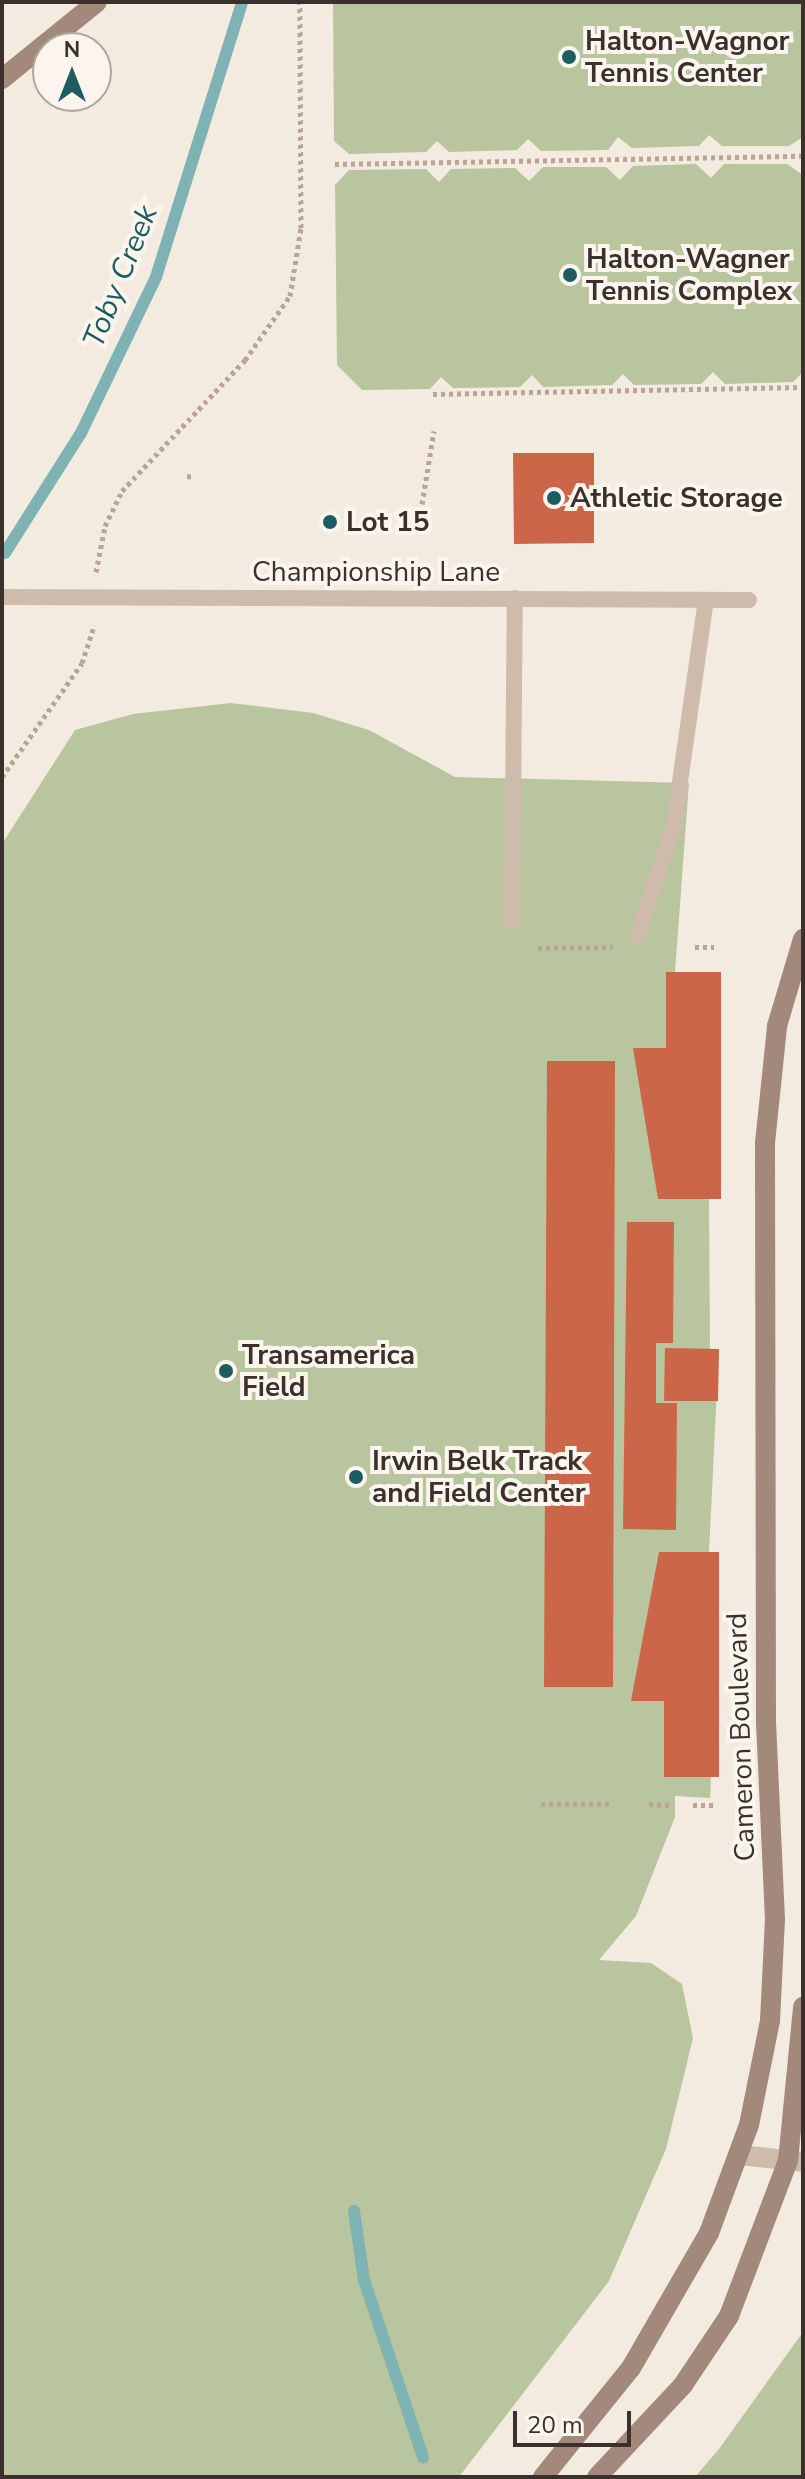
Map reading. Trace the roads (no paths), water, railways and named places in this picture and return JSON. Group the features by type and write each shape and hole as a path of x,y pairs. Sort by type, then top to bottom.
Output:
{"street":[{"path":"2,79 97,2"},
{"name":"Cameron Boulevard","path":"543,2477 631,2368 675,2300 740,2155 770,2021 775,1935 766,1722 765,1143 777,1026 803,939"},
{"path":"597,2477 683,2385 729,2316 796,2162 803,2007"},
{"path":"740,2155 796,2162"}],"lane":[{"name":"Championship Lane","path":"2,597 749,600"},
{"path":"512,921 515,598"},
{"path":"638,936 674,824 706,600"}],"waterway":[{"name":"Toby Creek","path":"5,553 81,433 156,277 242,2"},
{"path":"354,2211 364,2280 423,2457"}],"place":[{"name":"Halton-Wagnor Tennis Center","path":"569,57"},
{"name":"Halton-Wagner Tennis Complex","path":"570,275"},
{"name":"Athletic Storage","path":"554,498"},
{"name":"Lot 15","path":"330,522"},
{"name":"Transamerica Field","path":"226,1371"},
{"name":"Irwin Belk Track and Field Center","path":"356,1477"}]}
